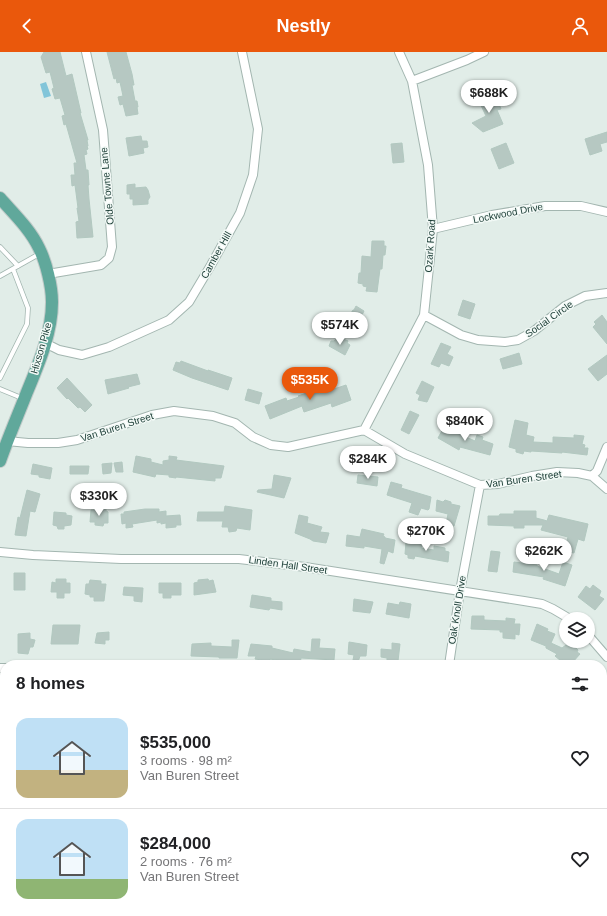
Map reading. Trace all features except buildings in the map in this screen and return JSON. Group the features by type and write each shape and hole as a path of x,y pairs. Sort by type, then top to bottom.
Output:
{"main road":[{"name":"Hixson Pike","path":"0,198 26,227 39,248 48,274 52,301 49,330 39,363 0,461"}],"street":[{"name":"Olde Towne Lane","path":"48,274 101,265 109,258 112,247 103,130 86,52"},
{"name":"Camber Hill","path":"45,343 59,350 82,355 109,347 169,320 189,302 240,213 253,175 258,129 242,52"},
{"name":"Ozark Road","path":"364,430 424,315 433,229 428,165 412,81 399,52"},
{"path":"412,81 468,60 484,52"},
{"name":"Lockwood Drive","path":"433,229 492,215 545,206 581,206 607,212"},
{"name":"Social Circle","path":"424,315 461,335 478,340 505,342 518,340 534,331 565,306 585,296 607,293"},
{"name":"Van Buren Street","path":"7,441 58,443 77,440 152,415 174,411 213,416 235,423 253,437 271,445 288,447 364,430 405,454 480,485 498,484 557,472 578,473 592,476"},
{"path":"607,447 597,470 592,476 607,490"},
{"name":"Oak Knoll Drive","path":"450,660 460,591 480,485"},
{"name":"Linden Hall Street","path":"0,552 121,559 240,559 487,594 542,604 559,613"},
{"path":"595,643 607,657"}],"lane":[{"path":"0,247 18,266"},
{"path":"0,276 41,253"},
{"path":"0,378 27,324 28,308 13,269"},
{"path":"0,389 24,399"}],"water":[{"path":"46,82 51,96 44,98 40,84"}]}
